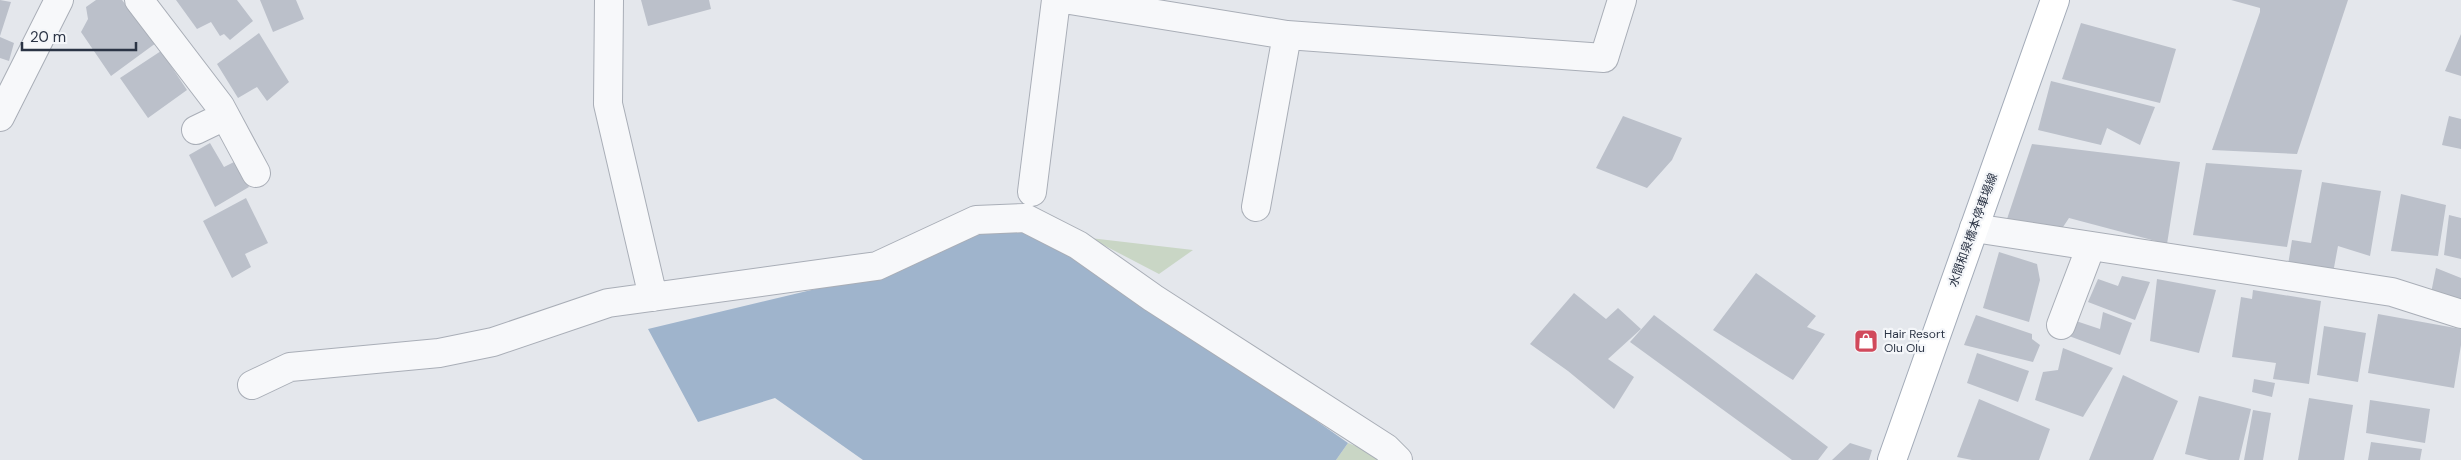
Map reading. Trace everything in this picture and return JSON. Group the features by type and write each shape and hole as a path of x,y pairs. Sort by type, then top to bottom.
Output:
{"main road":[{"name":"水間和泉橋本停車場線","path":"1892,460 2055,0"}],"street":[{"path":"0,117 59,0"},
{"path":"138,0 220,106 256,173"},
{"path":"609,0 608,104 653,296"},
{"path":"1032,192 1056,0"},
{"path":"1070,0 1287,35 1604,58 1622,0"},
{"path":"1256,207 1287,35"},
{"path":"196,130 225,116"},
{"path":"252,385 290,367 440,353 493,342 608,303 877,266 976,220 1025,218 1078,245 1153,298 1386,448 1398,460"},
{"path":"1974,228 2392,292 2461,314"},
{"path":"2062,325 2091,246"}],"green space":[{"path":"1090,238 1193,250 1159,274"},
{"path":"1348,443 1387,458 1389,460 1336,460"}],"water":[{"path":"1028,229 1096,266 1348,443 1336,460 863,460 775,398 698,422 648,329 887,272 982,232"}],"building":[{"path":"0,0 11,2 0,36"},
{"path":"96,0 122,0 156,43 111,76 81,32 88,19 86,7"},
{"path":"176,0 237,0 253,21 230,40 224,34 220,36 211,22 197,29"},
{"path":"260,0 296,0 304,19 273,32"},
{"path":"641,0 709,0 711,9 648,26"},
{"path":"2231,0 2348,0 2297,154 2212,150 2260,12 2260,8"},
{"path":"2081,23 2176,49 2160,103 2062,79"},
{"path":"259,33 289,82 267,101 257,87 238,98 217,64"},
{"path":"2461,34 2461,76 2445,71"},
{"path":"0,37 14,43 9,61 0,58"},
{"path":"161,51 187,90 148,118 120,78"},
{"path":"2051,81 2155,107 2140,145 2107,128 2101,145 2038,130"},
{"path":"1623,116 1682,138 1672,160 1647,188 1596,168"},
{"path":"2449,116 2461,119 2461,149 2442,145"},
{"path":"210,143 224,167 234,162 249,187 215,207 189,155"},
{"path":"2032,144 2180,162 2167,244 2069,218 2061,230 2007,219"},
{"path":"2206,163 2302,170 2287,247 2193,235"},
{"path":"2322,182 2381,191 2370,256 2338,246 2333,273 2288,265 2292,240 2311,243"},
{"path":"2401,194 2446,205 2438,256 2391,251"},
{"path":"246,198 268,243 245,254 251,267 232,278 203,221"},
{"path":"2449,215 2461,218 2461,259 2444,255"},
{"path":"1999,252 2037,264 2040,280 2029,322 1983,308"},
{"path":"2436,268 2461,278 2461,307 2430,298"},
{"path":"1756,273 1816,316 1807,327 1825,334 1793,380 1713,330"},
{"path":"2122,276 2150,282 2135,320 2088,302 2098,279 2118,286"},
{"path":"2157,279 2216,290 2199,353 2150,341"},
{"path":"2253,290 2321,301 2309,384 2273,379 2276,363 2232,357 2241,297 2252,299"},
{"path":"1574,293 1606,319 1618,308 1641,329 1608,359 1634,377 1614,409 1568,371 1530,344"},
{"path":"2103,312 2132,323 2120,355 2069,336 2076,321 2100,329"},
{"path":"2378,314 2461,329 2461,345 2454,388 2368,373"},
{"path":"1654,315 1828,447 1818,460 1792,460 1630,342"},
{"path":"1976,315 2032,334 2032,339 2040,345 2033,362 1964,345"},
{"path":"2324,326 2366,333 2358,382 2317,375"},
{"path":"2063,348 2113,368 2083,417 2035,400 2043,372 2058,370"},
{"path":"1977,353 2029,371 2018,402 1967,383"},
{"path":"2123,375 2178,401 2153,460 2089,460"},
{"path":"2254,379 2275,383 2272,397 2252,392"},
{"path":"2199,396 2251,409 2239,460 2209,460 2185,454"},
{"path":"2309,398 2353,405 2344,460 2298,460"},
{"path":"1979,399 2050,429 2039,460 1972,460 1957,457"},
{"path":"2370,400 2430,409 2425,443 2366,433"},
{"path":"2253,410 2271,413 2263,460 2244,460"},
{"path":"2371,442 2422,449 2420,460 2368,460"},
{"path":"1850,443 1872,450 1869,460 1832,460"}],"place":[{"name":"Hair Resort Olu Olu","path":"1866,341"}]}
